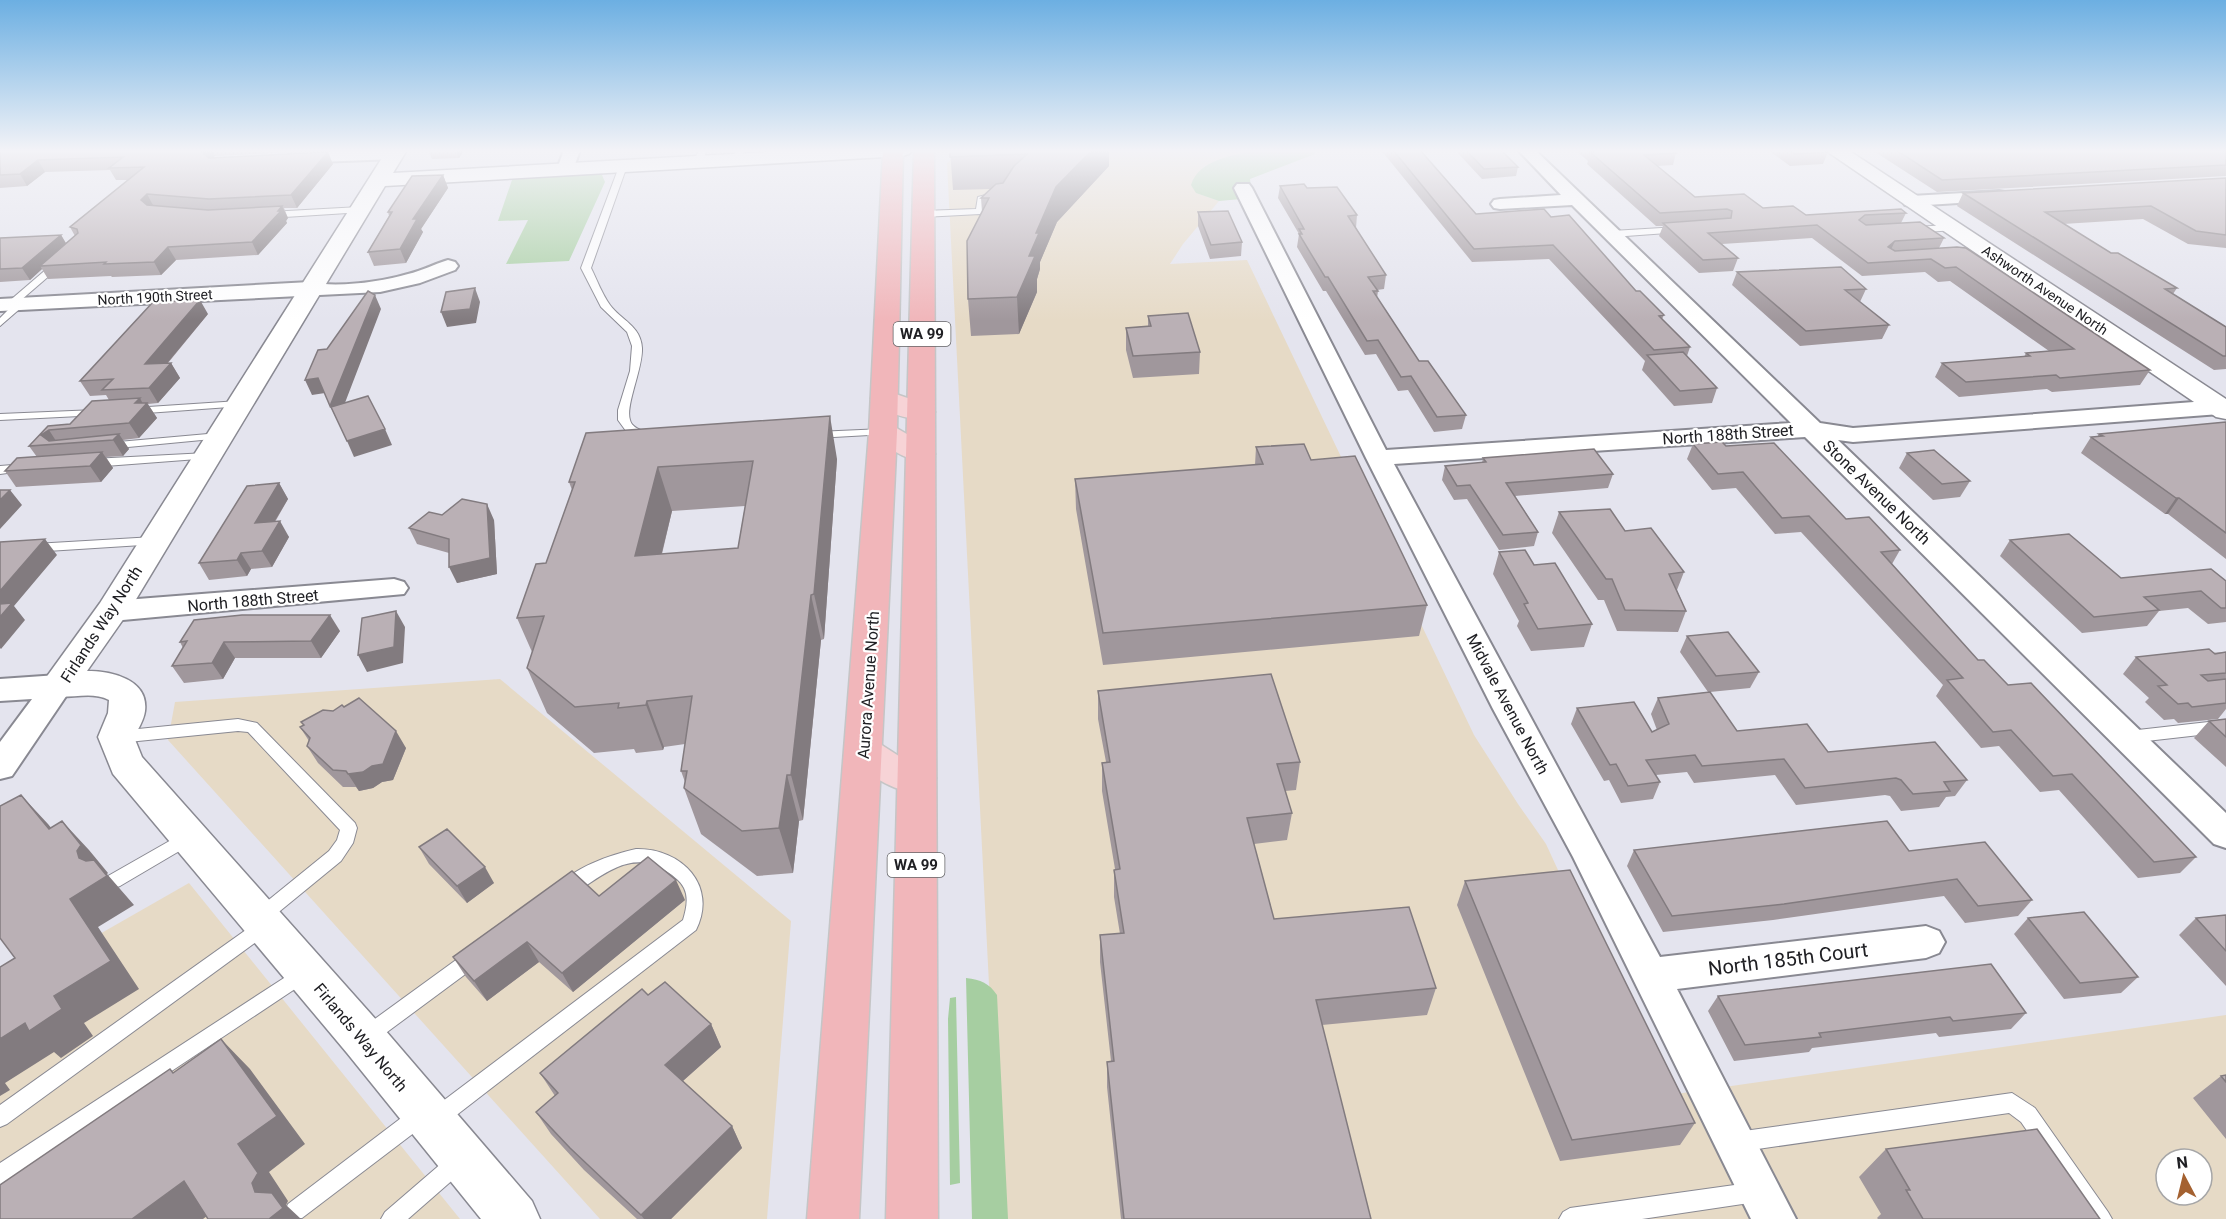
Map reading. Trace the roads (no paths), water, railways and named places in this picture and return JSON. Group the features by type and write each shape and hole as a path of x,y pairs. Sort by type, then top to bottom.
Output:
{"highway":[{"name":"Aurora Avenue North","path":"833,1219 884,415 891,207"},
{"name":"WA 99","path":"912,1219 923,207"}],"main road":[{"path":"921,412 902,407 884,415 921,454"},
{"path":"864,752 892,770 917,778"}],"street":[{"name":"Firlands Way North","path":"58,686 112,611 362,207"},
{"name":"Midvale Avenue North","path":"1252,207 1378,458 1509,709 1587,851 1768,1205"},
{"name":"Stone Avenue North","path":"1584,207 2226,834"},
{"name":"Ashworth Avenue North","path":"1920,207 1952,228 1978,253 2223,409"},
{"name":"North 190th Street","path":"10,305 371,287 416,280 448,266"},
{"name":"North 188th Street","path":"1378,458 1812,429 1853,435 2223,409"},
{"name":"North 188th Street","path":"112,611 394,588"},
{"name":"Firlands Way North","path":"58,686 99,683 118,688 125,696 127,709 116,737 126,764 363,1038 514,1219"},
{"path":"0,690 58,686"},
{"path":"0,767 58,686"},
{"name":"North 185th Court","path":"1649,975 1926,942"}],"lane":[{"path":"608,207 586,268 606,307 632,331 637,346 635,371 624,410 624,420 630,429 642,436 658,440"},
{"path":"980,207 980,211"},
{"path":"254,216 360,210"},
{"path":"923,214 1005,212"},
{"path":"1905,231 1952,228"},
{"path":"1612,234 1689,229"},
{"path":"0,323 10,305 63,259"},
{"path":"0,417 239,404"},
{"path":"806,435 884,415"},
{"path":"94,447 213,446"},
{"path":"77,464 213,446"},
{"path":"0,470 33,467"},
{"path":"0,550 154,541"},
{"path":"0,1117 263,921 335,856 345,843 349,828 252,727 238,725 116,737"},
{"path":"2127,737 2226,726"},
{"path":"114,881 189,837"},
{"path":"295,1211 591,1001 690,925 695,913 693,888 680,872 654,857 639,855 599,866 551,901"},
{"path":"363,1038 483,950"},
{"path":"0,1175 306,972"},
{"path":"1735,1142 2012,1103 2028,1115 2101,1219"},
{"path":"392,1219 463,1158"},
{"path":"1570,1219 1768,1205"}]}
